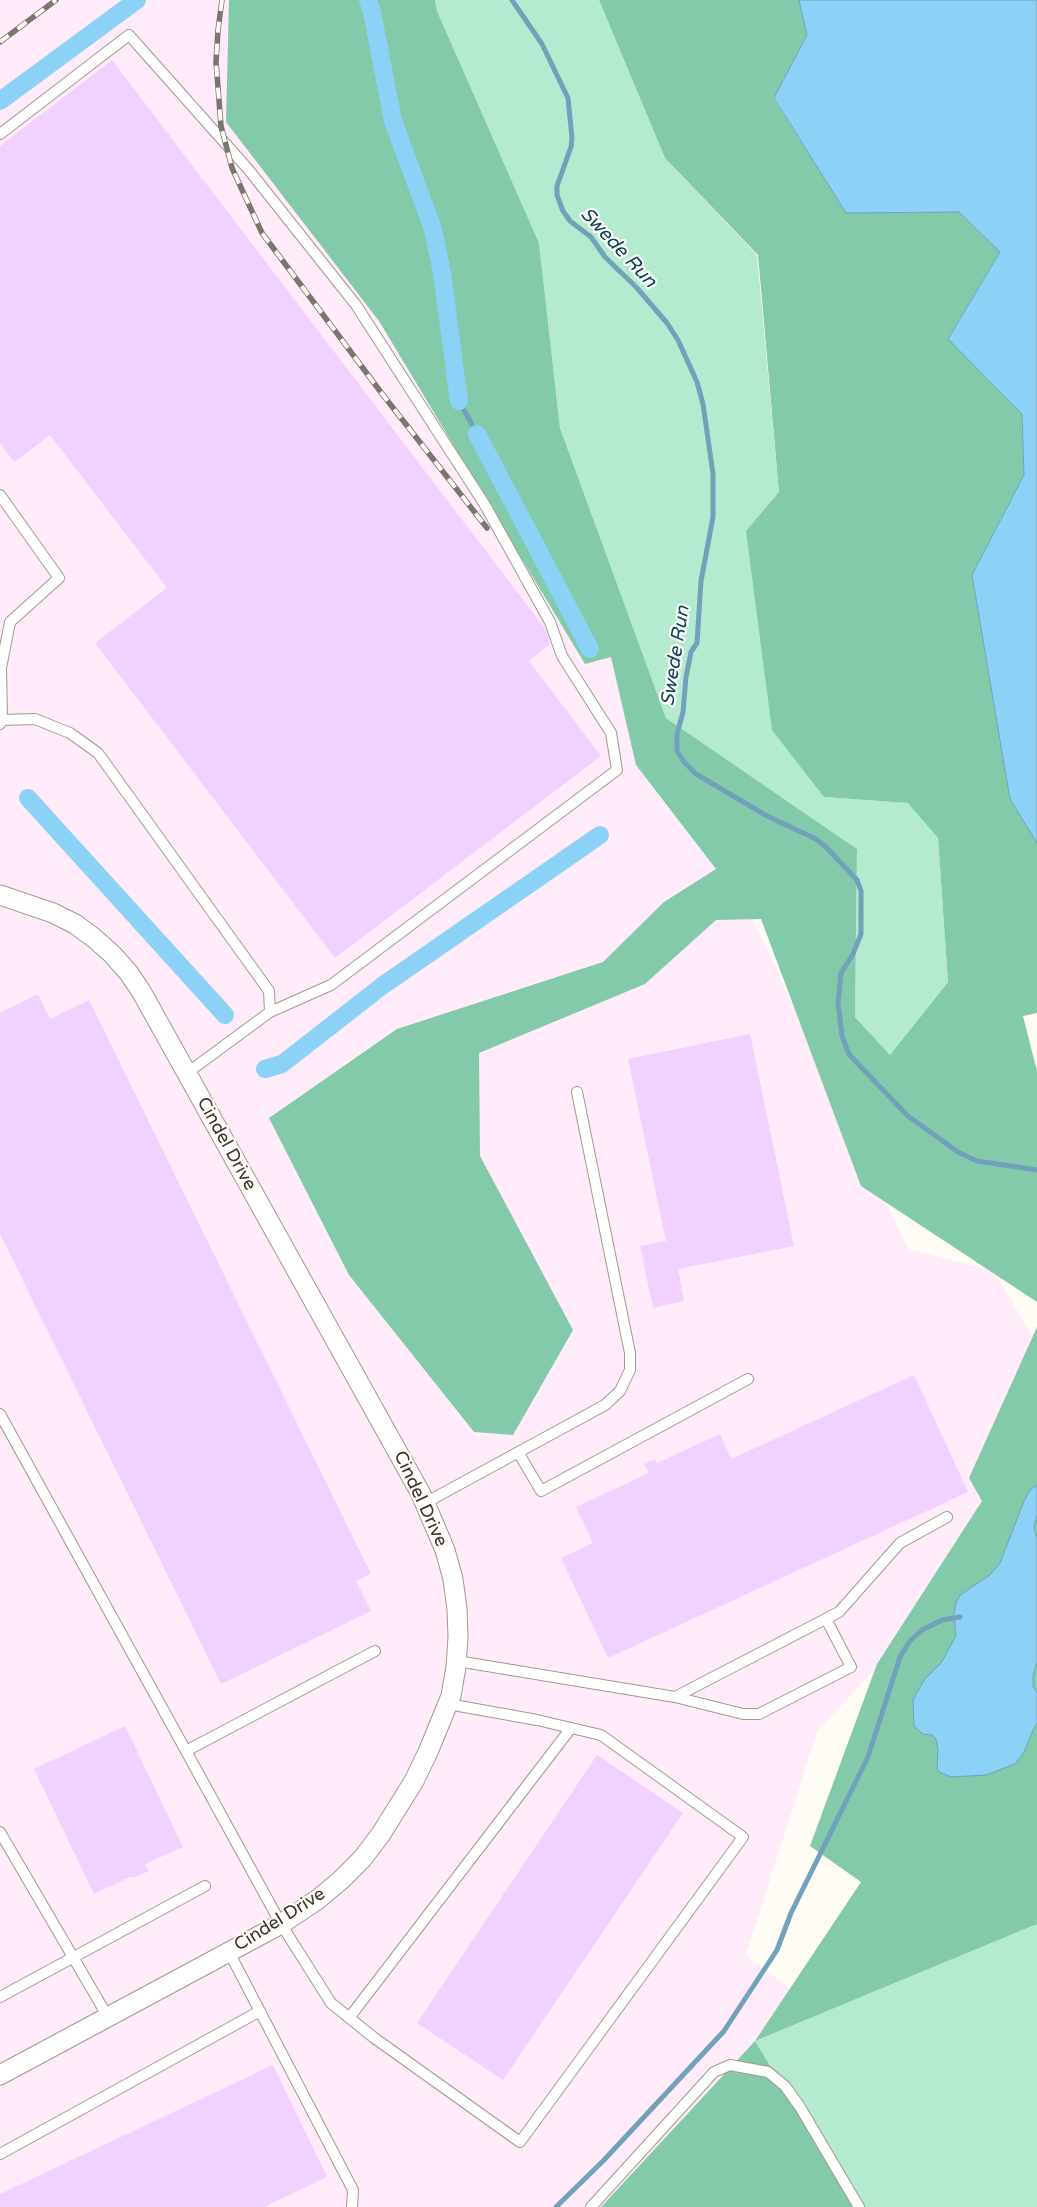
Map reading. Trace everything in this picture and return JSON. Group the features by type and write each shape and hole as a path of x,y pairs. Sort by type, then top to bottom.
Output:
{"street":[{"name":"Cindel Drive","path":"0,895 53,913 75,924 112,954 128,972 141,992 425,1503 445,1550 453,1579 457,1609 457,1661 448,1704 432,1745 414,1780 381,1834 362,1859 317,1900 281,1924 0,2076"}],"lane":[{"path":"0,134 129,35 248,169 356,305 485,505 550,622 562,656 611,733 617,770 331,985 270,1012 187,1074"},
{"path":"0,495 59,578 10,622 1,668 1,722 35,719 70,733 98,753 269,991 270,1012"},
{"path":"425,1503 605,1405 620,1391 630,1370 630,1353 577,1092"},
{"path":"518,1452 541,1491 748,1379"},
{"path":"0,1414 281,1924 331,2004 373,2037 520,2142 743,1837 601,1735 448,1704"},
{"path":"675,1697 839,1612 900,1543 947,1518"},
{"path":"457,1661 675,1697 744,1714 759,1714 851,1667 826,1619"},
{"path":"186,1752 375,1651"},
{"path":"350,2018 571,1728"},
{"path":"0,1832 108,2017"},
{"path":"0,1996 206,1886"},
{"path":"229,1952 353,2190 352,2207"},
{"path":"0,2154 260,2012"},
{"path":"591,2207 714,2072 730,2065 768,2072 785,2086 800,2106 859,2207"}],"shaded area":[{"path":"0,0 385,0 562,532 755,924 908,1249 994,1271 1037,1344 1012,1519 817,1732 746,1955 823,2015 1037,2207 0,2207"}],"green space":[{"path":"229,0 435,0 437,11 539,243 560,428 666,718 857,849 855,1017 890,1055 948,982 938,838 908,803 824,797 772,730 746,531 779,492 758,255 665,158 599,0 799,0 807,35 774,99 846,212 959,212 1000,252 948,339 1022,414 1024,475 972,575 1010,799 1037,843 1037,1013 1023,1016 1037,1071 1037,1302 861,1186 761,919 716,920 645,984 479,1053 480,1156 573,1330 513,1435 474,1432 349,1275 269,1118 397,1029 603,962 664,902 716,869 636,765 611,657 585,664 379,321 226,122"},
{"path":"435,0 599,0 665,158 757,255 779,492 746,532 824,797 909,803 938,838 948,982 890,1055 855,1017 857,849 666,718 560,428 539,243 437,11"},
{"path":"1037,1327 1037,1924 755,2041 861,1882 810,1846 877,1664 982,1501 969,1478"},
{"path":"1037,1924 1037,2207 855,2207 755,2041"},
{"path":"755,2041 855,2207 601,2207"}],"water":[{"path":"799,0 1037,0 1037,843 1010,799 972,575 1024,475 1022,414 948,339 1000,252 959,212 846,213 774,98 807,35"},
{"path":"1037,1485 1037,1515 1034,1527 1037,1539 1037,1662 1033,1675 1033,1686 1037,1693 1037,1723 1024,1752 1015,1764 986,1775 951,1777 939,1772 937,1768 938,1750 936,1739 932,1735 923,1734 914,1726 913,1700 924,1680 941,1663 956,1636 954,1614 960,1595 990,1575 1000,1563 1024,1501 1030,1490"}],"building":[{"path":"112,60 546,630 550,644 529,661 601,756 335,958 95,643 167,588 50,435 14,462 0,443 0,146"},
{"path":"38,994 50,1019 89,1000 371,1574 356,1581 371,1611 221,1684 0,1234 0,1013"},
{"path":"750,1034 794,1246 678,1269 684,1301 653,1308 640,1246 666,1241 628,1059"},
{"path":"914,1375 968,1492 608,1658 561,1558 593,1543 576,1507 649,1473 644,1464 655,1459 657,1463 720,1434 731,1459"},
{"path":"125,1726 183,1847 145,1864 149,1871 133,1878 132,1876 94,1894 34,1769"},
{"path":"597,1755 683,1813 503,2080 417,2023"},
{"path":"273,2065 327,2177 264,2207 0,2207 0,2194"}],"waterway":[{"path":"0,101 137,0"},
{"path":"368,0 393,121 433,229 442,273 459,401"},
{"name":"Swede Run","path":"512,0 542,44 568,98 572,138 571,147 557,186 557,195 563,211 570,221 591,237 605,257 637,288 667,323 678,340 697,382 703,404 713,474 713,517 701,581 697,643 691,652 686,677 683,712 677,734 677,751 684,762 696,774 767,816 816,839 857,880 861,891 861,934 853,954 841,973 838,1003 842,1036 849,1054 908,1116 958,1152 977,1161 1037,1170"},
{"path":"459,401 477,434"},
{"path":"477,434 590,649"},
{"path":"28,798 225,1015"},
{"path":"265,1069 282,1064 382,986 600,835"},
{"path":"556,2207 604,2160 724,2031 777,1950 791,1913 868,1757 900,1657 910,1641 922,1630 942,1620 960,1617"}],"railway":[{"path":"0,42 56,0"},
{"path":"222,0 216,62 221,126 232,168 262,233 383,395 487,528"}]}
